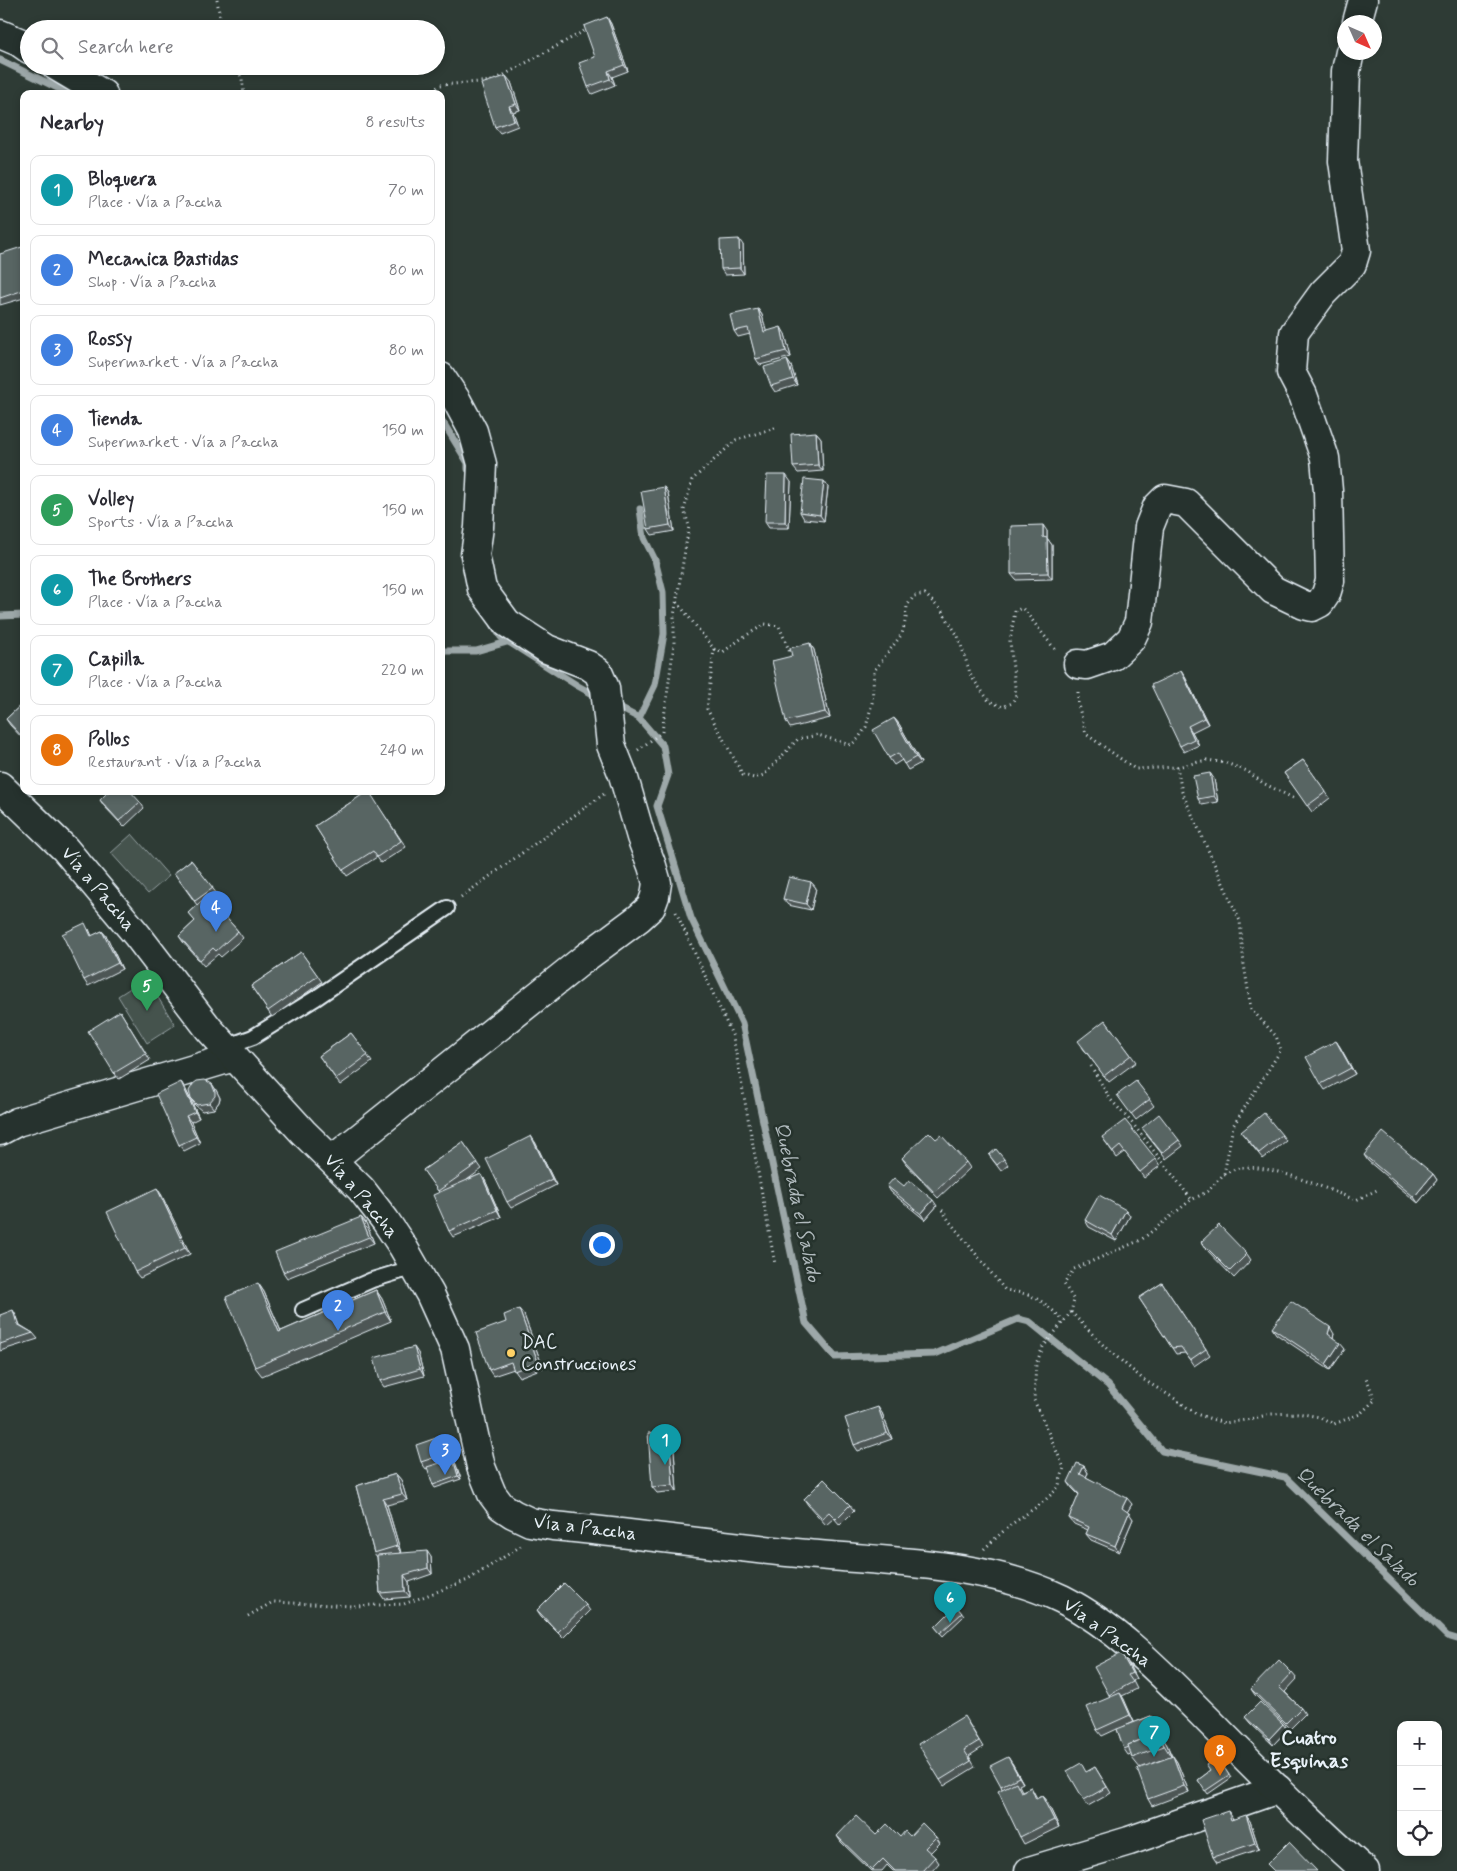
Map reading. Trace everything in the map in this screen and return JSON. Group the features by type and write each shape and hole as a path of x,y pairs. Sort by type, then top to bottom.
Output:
{"street":[{"path":"1359,15 1363,0"},
{"path":"0,34 20,43"},
{"path":"1078,664 1088,665 1113,656 1131,639 1139,622 1149,527 1157,507 1164,500 1186,503 1273,590 1304,605 1312,606 1320,603 1326,594 1330,581 1330,558 1328,491 1324,458 1303,395 1291,372 1294,333 1323,293 1352,264 1356,251 1344,161 1346,71 1348,60"},
{"path":"71,75 96,90"},
{"path":"333,1159 562,976 639,918 651,907 656,896 657,883 623,775 611,745 605,688 598,672 588,665 546,649 507,623 482,589 475,555 479,527 482,464 473,431 445,383"},
{"name":"Vía a Paccha","path":"0,786 65,849 137,935 203,1021 304,1132 361,1189 385,1220 430,1294 455,1349 481,1467 492,1494 501,1506 530,1522 553,1526 804,1554 915,1564 973,1572 1022,1583 1062,1600 1103,1625 1158,1670 1278,1789 1366,1871"},
{"path":"0,1130 17,1122 230,1052"},
{"path":"1029,1871 1129,1841 1278,1789"}],"lane":[{"path":"230,1052 316,998 447,908"},
{"path":"303,1310 372,1280 415,1267"}],"path":[{"path":"217,0 220,20"},
{"path":"434,90 440,85 492,81 586,30"},
{"path":"240,75 243,90"},
{"path":"643,746 662,732 674,644 674,616 689,526 684,510 692,480 736,440 778,427"},
{"path":"714,650 707,709 743,775 754,778 764,775 798,739 818,735 851,745 858,739 866,727 872,703 874,672 902,634 907,606 914,596 925,594 942,611 958,636 971,676 989,701 1003,707 1012,703 1016,696 1010,640 1015,611 1022,608 1058,653 1078,664 1078,704 1086,734 1135,769 1177,767 1207,760 1247,771 1263,783 1293,798"},
{"path":"677,602 714,650 723,652 765,624 779,626 791,655"},
{"path":"1177,767 1182,792 1240,921 1251,1009 1276,1036 1281,1050 1233,1126 1224,1174"},
{"path":"447,908 533,844 594,803 623,775"},
{"path":"657,883 668,892 684,933 733,1037 775,1264"},
{"path":"1091,1066 1111,1100 1133,1124 1192,1200"},
{"path":"973,1572 982,1551 1009,1526 1042,1503 1058,1488 1064,1468 1034,1400 1036,1364 1043,1347 1071,1312 1074,1300 1064,1284 1074,1269 1142,1240 1192,1200 1207,1192 1224,1174 1239,1168 1262,1169 1289,1176 1356,1200 1376,1190"},
{"path":"942,1210 1005,1290 1028,1293 1049,1306 1064,1321"},
{"path":"1071,1312 1104,1347 1144,1380 1196,1414 1224,1423 1271,1414 1297,1413 1320,1417 1334,1424 1360,1414 1375,1400 1366,1375"},
{"path":"248,1616 273,1602 352,1606 404,1604 468,1580 522,1545"}],"shaded area":[{"path":"132,834 169,876 148,894 111,853"},
{"path":"146,978 175,1025 147,1043 118,996"}],"building":[{"path":"607,17 624,65 608,71 610,79 588,87 579,63 595,57 584,26"},
{"path":"506,76 516,104 509,106 514,120 495,127 481,84"},
{"path":"739,239 740,268 721,269 720,240"},
{"path":"20,248 20,291 0,298 0,254"},
{"path":"758,309 764,332 781,327 786,351 756,359 748,328 734,331 730,315"},
{"path":"787,360 793,379 771,386 764,367"},
{"path":"816,432 818,465 793,467 791,434"},
{"path":"767,475 786,475 785,522 765,522"},
{"path":"804,479 824,481 820,515 800,512"},
{"path":"664,487 670,525 648,529 641,491"},
{"path":"1043,525 1043,537 1047,538 1048,573 1011,574 1011,526"},
{"path":"810,643 825,712 786,721 772,661 792,656 790,648"},
{"path":"1181,671 1204,718 1188,726 1194,739 1180,746 1151,685"},
{"path":"20,706 20,735 6,719"},
{"path":"894,718 916,757 904,764 898,753 889,758 873,730"},
{"path":"1303,760 1326,792 1307,806 1284,773"},
{"path":"1210,773 1214,796 1198,799 1193,776"},
{"path":"105,795 134,795 140,802 119,821 100,800"},
{"path":"362,795 372,795 401,841 377,857 373,851 343,870 315,826"},
{"path":"191,860 213,888 195,901 174,873"},
{"path":"789,877 811,882 806,904 783,899"},
{"path":"207,896 238,931 216,951 213,948 200,960 179,936 195,921 188,913"},
{"path":"85,923 91,936 102,931 118,963 84,980 62,934"},
{"path":"301,952 318,976 268,1011 251,986"},
{"path":"120,1011 146,1054 114,1073 88,1031"},
{"path":"1105,1020 1131,1055 1104,1076 1078,1041"},
{"path":"351,1033 368,1055 336,1079 319,1056"},
{"path":"1336,1041 1351,1068 1321,1084 1306,1057"},
{"path":"205,1080 212,1084 215,1096 209,1103 197,1105 191,1099 189,1091 197,1081"},
{"path":"1136,1081 1150,1099 1131,1114 1117,1095"},
{"path":"181,1082 195,1112 186,1116 196,1137 179,1145 156,1094"},
{"path":"1264,1113 1282,1135 1259,1153 1241,1132"},
{"path":"1159,1114 1179,1140 1162,1153 1142,1128"},
{"path":"1125,1120 1156,1159 1140,1172 1120,1146 1113,1152 1102,1137"},
{"path":"929,1132 936,1139 941,1135 966,1162 934,1192 902,1158"},
{"path":"1383,1132 1433,1174 1414,1197 1364,1155"},
{"path":"531,1136 552,1179 507,1202 486,1159"},
{"path":"463,1142 478,1163 438,1191 423,1170"},
{"path":"996,1149 1004,1159 997,1165 989,1155"},
{"path":"481,1174 497,1210 449,1231 433,1195"},
{"path":"894,1178 904,1186 909,1180 933,1200 921,1214 887,1186"},
{"path":"157,1188 185,1248 135,1272 107,1212"},
{"path":"1099,1195 1126,1210 1112,1235 1085,1220"},
{"path":"361,1217 369,1237 283,1272 275,1252"},
{"path":"1219,1225 1247,1254 1230,1271 1201,1242"},
{"path":"258,1283 279,1332 376,1290 385,1312 255,1367 226,1297"},
{"path":"1162,1283 1206,1349 1190,1360 1181,1347 1172,1348 1139,1298"},
{"path":"1291,1301 1330,1327 1328,1334 1340,1343 1326,1364 1272,1328"},
{"name":"DAC Construcciones","path":"519,1309 538,1362 514,1371 511,1362 489,1370 476,1333 506,1322 504,1315"},
{"path":"13,1310 17,1324 33,1333 0,1344 0,1315"},
{"path":"414,1347 420,1369 380,1381 374,1358"},
{"path":"878,1407 887,1433 854,1445 845,1418"},
{"path":"669,1432 673,1485 652,1487 648,1433"},
{"path":"442,1436 448,1453 421,1462 416,1445"},
{"path":"453,1459 458,1476 433,1485 427,1467"},
{"path":"1077,1463 1084,1466 1080,1474 1127,1498 1122,1508 1129,1513 1115,1546 1086,1534 1089,1527 1069,1518 1079,1494 1068,1482"},
{"path":"396,1474 402,1494 383,1499 397,1546 374,1553 356,1486"},
{"path":"824,1479 850,1505 836,1519 829,1512 822,1518 804,1499"},
{"path":"427,1551 428,1568 404,1575 405,1591 380,1593 377,1555"},
{"path":"564,1583 586,1605 558,1632 537,1610"},
{"path":"956,1606 962,1613 940,1633 935,1627"},
{"path":"1121,1653 1132,1673 1128,1675 1133,1682 1109,1695 1094,1667"},
{"path":"1279,1660 1292,1673 1279,1687 1301,1708 1286,1723 1251,1689"},
{"path":"1120,1693 1130,1715 1097,1730 1087,1707"},
{"path":"1260,1702 1283,1724 1269,1739 1245,1717"},
{"path":"964,1716 979,1741 964,1750 971,1761 940,1780 918,1744"},
{"path":"1151,1716 1157,1733 1128,1745 1129,1747 1124,1749 1117,1729"},
{"path":"1159,1733 1164,1746 1132,1758 1128,1745"},
{"path":"1173,1756 1184,1786 1148,1799 1137,1769"},
{"path":"1008,1757 1019,1777 1001,1786 990,1766"},
{"path":"1217,1757 1229,1775 1205,1791 1198,1780 1210,1771 1206,1765"},
{"path":"1081,1763 1086,1772 1095,1767 1107,1787 1084,1800 1067,1771"},
{"path":"1016,1782 1021,1792 1031,1787 1036,1799 1042,1796 1054,1820 1020,1837 998,1791"},
{"path":"1228,1811 1231,1820 1246,1815 1255,1843 1213,1857 1201,1820"},
{"path":"856,1816 876,1835 887,1824 900,1837 905,1831 910,1836 922,1823 936,1837 925,1848 935,1857 922,1871 895,1871 883,1859 872,1870 837,1836"},
{"path":"1289,1842 1317,1871 1274,1871 1267,1864"}],"waterway":[{"name":"Quebrada el Salado","path":"0,60 20,70"},
{"name":"Quebrada el Salado","path":"31,75 62,90"},
{"name":"Quebrada el Salado","path":"445,426 468,463 468,469"},
{"path":"639,718 655,685 664,634 663,592 655,560 644,538 640,509"},
{"path":"0,616 20,615"},
{"name":"Quebrada el Salado","path":"494,626 501,637 600,698"},
{"path":"445,651 476,651 507,642"},
{"name":"Quebrada el Salado","path":"614,705 639,718 663,746 668,775 657,806 691,918 742,1023 806,1323 835,1357 935,1354 1018,1319 1030,1322 1108,1385 1162,1451 1285,1477 1447,1636 1457,1639"}],"place":[{"name":"Tienda","path":"216,932"},
{"name":"Volley","path":"147,1011"},
{"name":"Mecanica Bastidas","path":"338,1331"},
{"name":"DAC Construcciones","path":"511,1353"},
{"name":"Bloquera","path":"665,1465"},
{"name":"Rossy","path":"445,1475"},
{"name":"The Brothers","path":"950,1623"},
{"name":"Capilla","path":"1154,1757"},
{"name":"Pollos","path":"1220,1776"}],"district":[{"name":"Cuatro Esquinas","path":"1309,1750"}]}
